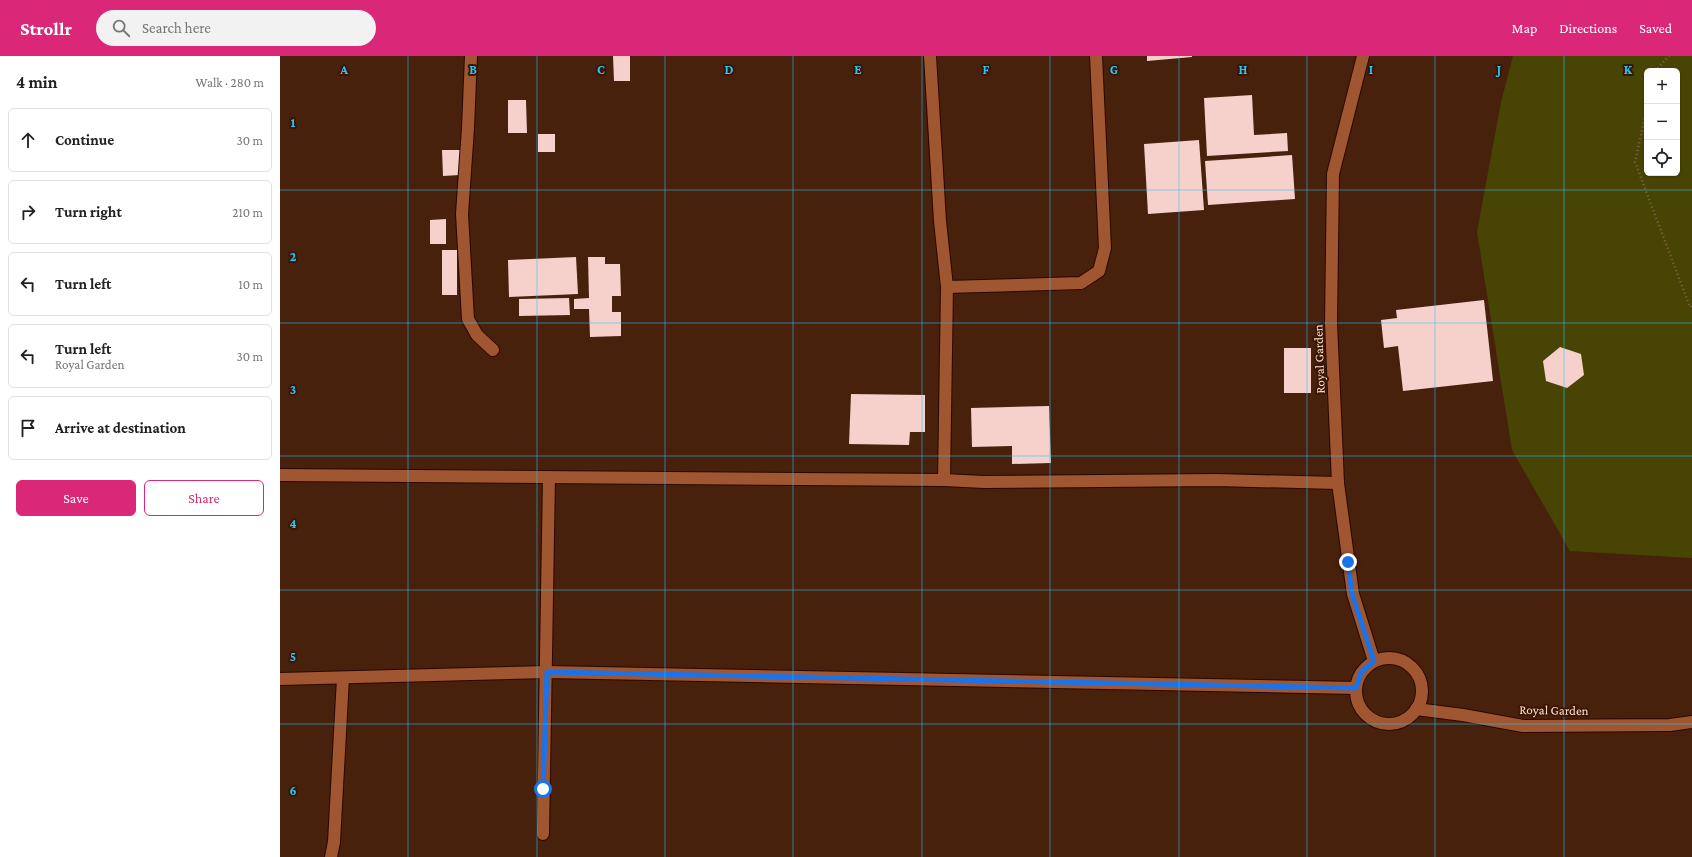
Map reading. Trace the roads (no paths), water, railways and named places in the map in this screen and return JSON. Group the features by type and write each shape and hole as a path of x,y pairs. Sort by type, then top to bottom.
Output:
{"street":[{"path":"471,56 462,214 468,319 477,335 493,350"},
{"path":"930,56 940,221 947,287 944,480"},
{"path":"947,287 1081,283 1099,271 1105,248 1096,56"},
{"name":"Royal Garden","path":"1363,56 1333,174 1331,323 1338,483 1352,594 1374,661"},
{"path":"280,475 944,480 984,482 1216,480 1338,483"},
{"path":"543,834 547,672 549,477"},
{"path":"1386,658 1398,658 1409,664 1417,673 1422,685 1422,698 1416,709 1408,718 1396,723 1384,724 1372,719 1362,711 1357,700 1356,688 1361,672 1374,661 1386,658"},
{"path":"280,679 547,672 1356,688"},
{"path":"331,857 334,842 343,678"},
{"name":"Royal Garden","path":"1416,709 1463,715 1523,726 1670,724 1692,722"}]}
